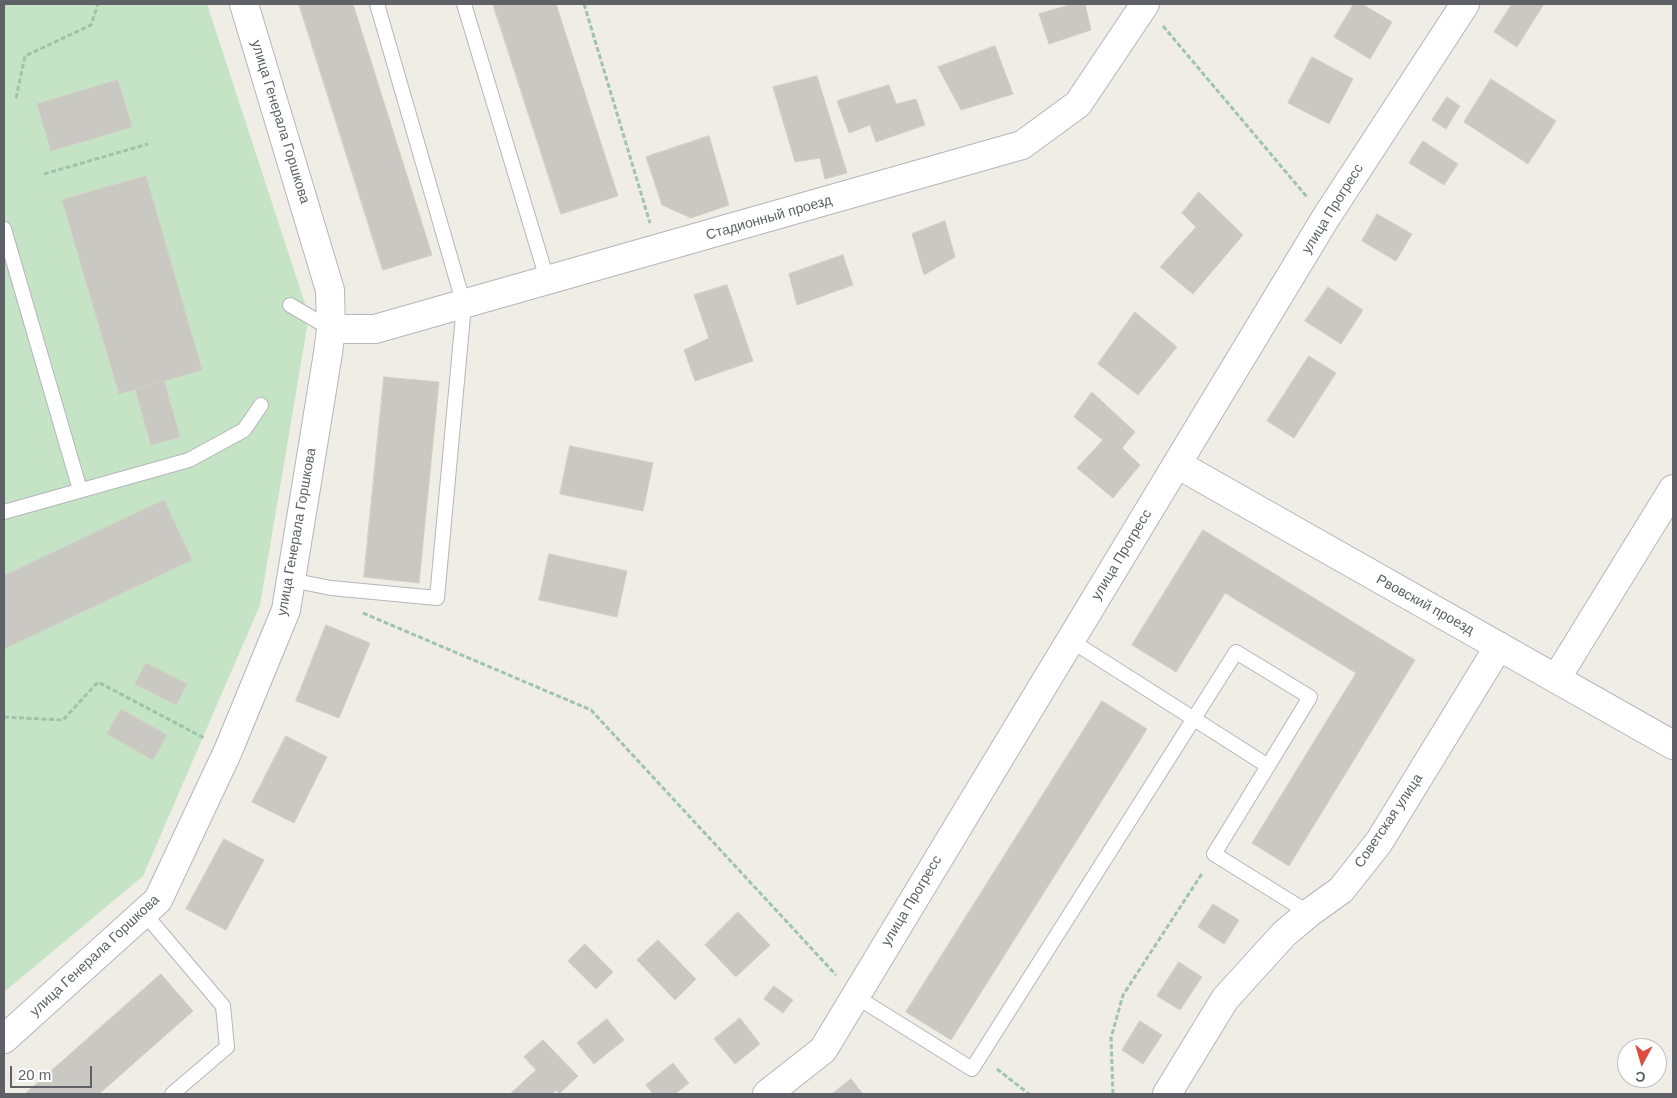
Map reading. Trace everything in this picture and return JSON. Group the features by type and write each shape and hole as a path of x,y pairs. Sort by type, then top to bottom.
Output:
{"street":[{"name":"улица Генерала Горшкова","path":"4,1039 158,900 228,751 286,610 331,329 330,290 244,4"},
{"name":"Стадионный проезд","path":"331,329 376,329 1022,145 1078,104 1145,4"},
{"name":"улица Прогресс","path":"767,1094 823,1050 1325,219 1465,4"},
{"name":"Рвовский проезд","path":"1177,464 1673,745"},
{"path":"1556,679 1673,489"},
{"name":"Советская улица","path":"1166,1094 1225,999 1284,934 1309,912 1341,890 1379,842 1499,646"}],"lane":[{"path":"291,580 331,588 437,598 464,305 377,4"},
{"path":"464,4 548,279"},
{"path":"4,229 80,490"},
{"path":"290,305 331,329"},
{"path":"4,512 189,460 244,430 261,405"},
{"path":"1070,640 1268,766"},
{"path":"856,996 972,1070 1236,652 1310,697 1214,854 1309,912"},
{"path":"144,913 223,1006 227,1047 172,1094"}],"path":[{"path":"16,98 25,56 91,25 98,4"},
{"path":"584,4 658,249"},
{"path":"1145,4 1325,219"},
{"path":"44,174 148,144"},
{"path":"358,611 591,710 856,996"},
{"path":"4,717 63,720 98,682 228,751"},
{"path":"1113,1094 1111,1038 1123,995 1214,854"},
{"path":"981,1056 1029,1094"}],"green space":[{"path":"4,4 207,4 309,316 260,605 143,876 4,992"}],"building":[{"path":"299,4 353,4 432,255 383,270"},
{"path":"493,4 556,4 618,196 561,214"},
{"path":"1073,4 1085,4 1091,30 1049,44 1039,14"},
{"path":"1354,4 1362,4 1392,22 1370,59 1334,37"},
{"path":"1512,4 1544,4 1517,47 1494,32"},
{"path":"995,46 1013,94 961,110 938,67"},
{"path":"1312,57 1353,79 1329,124 1288,103"},
{"path":"817,76 847,173 825,179 820,158 795,162 773,87"},
{"path":"1491,79 1556,121 1528,164 1464,122"},
{"path":"118,80 132,127 51,151 37,104"},
{"path":"889,85 896,104 916,99 925,125 876,142 870,125 849,133 837,101"},
{"path":"1447,97 1460,106 1446,129 1432,120"},
{"path":"709,136 729,205 691,218 662,205 646,157"},
{"path":"1423,141 1458,164 1444,185 1409,163"},
{"path":"146,176 202,370 119,394 62,200"},
{"path":"1199,192 1243,235 1193,294 1160,267 1196,227 1182,213"},
{"path":"1377,214 1412,234 1396,261 1362,241"},
{"path":"945,221 955,257 924,275 912,234"},
{"path":"843,255 853,285 797,305 789,274"},
{"path":"727,285 753,361 695,381 684,350 709,338 694,295"},
{"path":"1328,287 1363,310 1341,344 1305,321"},
{"path":"1135,312 1177,347 1138,395 1098,364"},
{"path":"1309,356 1336,373 1294,438 1267,421"},
{"path":"384,377 439,382 419,583 364,577"},
{"path":"164,381 180,437 151,445 135,389"},
{"path":"1092,392 1135,432 1122,448 1140,465 1113,498 1077,468 1103,440 1074,417"},
{"path":"570,446 653,463 643,511 560,494"},
{"path":"164,500 192,560 4,649 4,576"},
{"path":"1203,530 1415,660 1289,866 1252,843 1356,673 1225,593 1176,672 1132,645"},
{"path":"549,554 627,571 617,617 539,600"},
{"path":"326,625 370,643 339,718 296,701"},
{"path":"146,663 187,684 176,705 135,684"},
{"path":"1102,701 1147,729 951,1040 906,1012"},
{"path":"121,709 167,735 153,760 107,734"},
{"path":"286,736 327,757 294,823 252,802"},
{"path":"224,839 264,860 226,930 186,909"},
{"path":"1213,904 1239,920 1224,944 1198,927"},
{"path":"738,912 770,945 736,977 705,945"},
{"path":"658,940 696,979 675,1000 637,960"},
{"path":"585,944 613,972 596,989 568,961"},
{"path":"1179,962 1202,977 1180,1010 1157,996"},
{"path":"161,974 193,1011 99,1094 25,1094"},
{"path":"774,986 793,1000 783,1013 764,999"},
{"path":"740,1018 760,1044 735,1064 714,1039"},
{"path":"607,1019 624,1040 594,1064 577,1043"},
{"path":"1140,1021 1162,1035 1143,1064 1122,1050"},
{"path":"543,1040 578,1076 559,1094 556,1090 552,1094 510,1094 536,1070 524,1057"},
{"path":"673,1063 689,1083 675,1094 653,1094 646,1085"},
{"path":"851,1079 863,1094 832,1094"}]}
